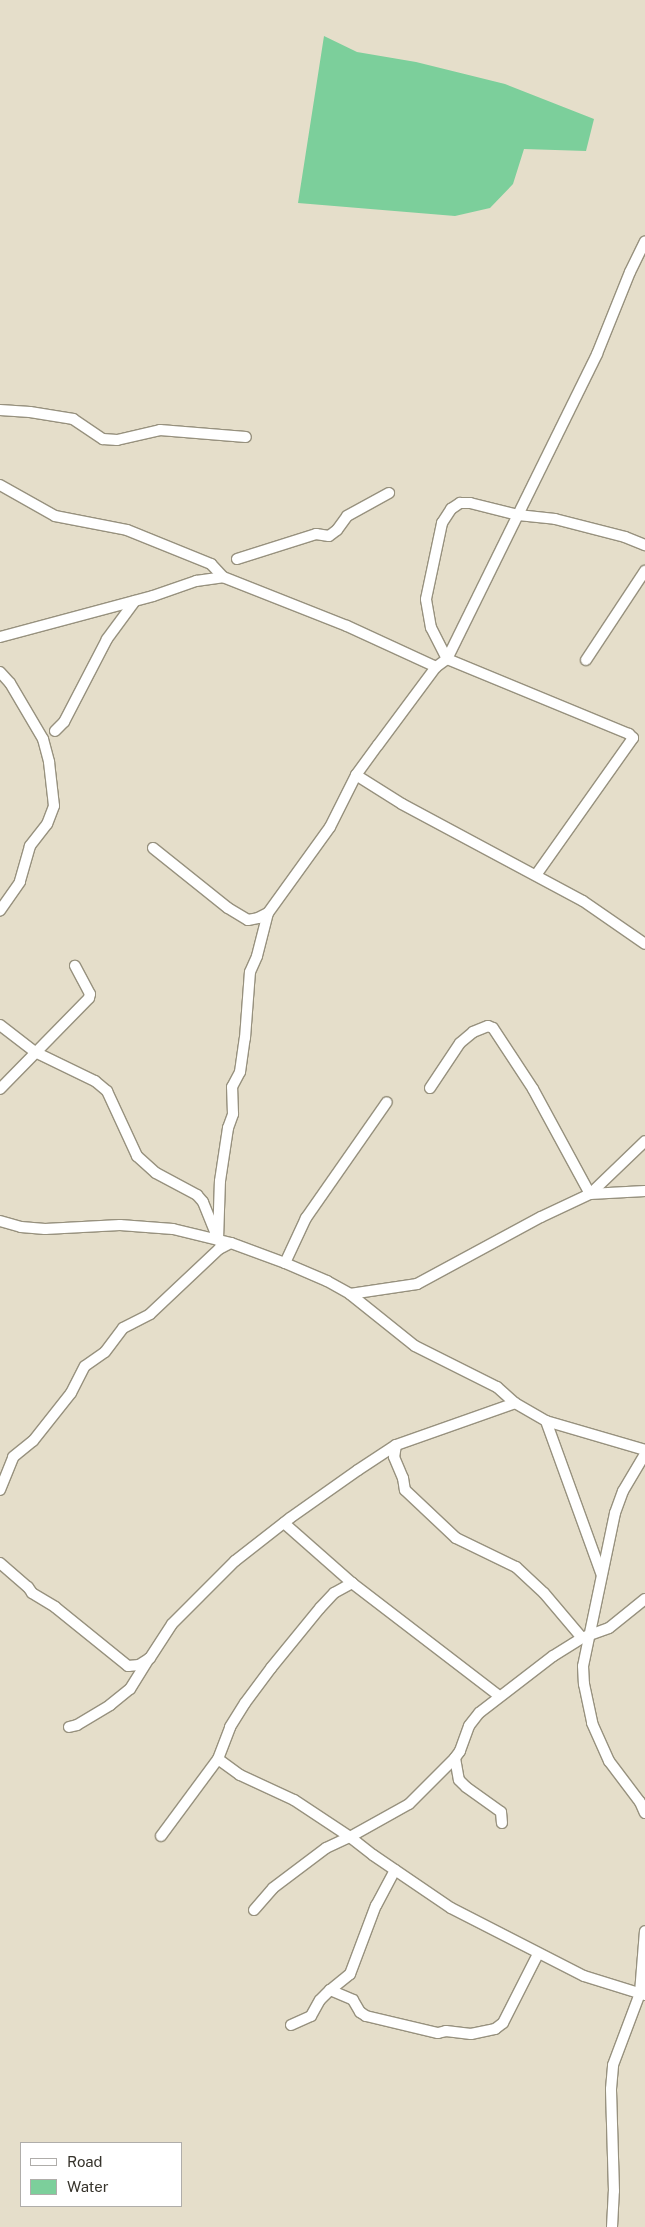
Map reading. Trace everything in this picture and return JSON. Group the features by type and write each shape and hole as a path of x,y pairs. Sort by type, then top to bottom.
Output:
{"street":[{"path":"218,1240 220,1181 228,1128 233,1114 232,1087 240,1072 245,1038 250,972 268,913 330,827 356,775 436,667 447,658 597,354 645,240"},
{"path":"0,410 73,418 103,439 117,440 160,430 246,437"},
{"path":"0,485 55,516 127,530 211,564 223,577 347,626 436,667"},
{"path":"237,559 316,534 328,536 338,530 347,516 389,493"},
{"path":"536,874 631,743 632,736 447,658 431,628 426,599 442,523 451,510 460,504 470,502 518,515 555,519 645,544"},
{"path":"586,660 645,572"},
{"path":"0,637 136,601 196,581 223,577"},
{"path":"55,731 64,722 107,639 136,601"},
{"path":"0,672 15,689 43,739 49,762 54,806 47,824 30,846 20,882 0,911"},
{"path":"356,775 402,804 536,874 583,901 645,944"},
{"path":"153,848 228,908 248,920 268,913"},
{"path":"0,1089 89,998 90,994 75,966"},
{"path":"0,1026 35,1052 86,1077 107,1091 137,1156 156,1173 197,1195 203,1202 218,1240"},
{"path":"430,1088 460,1043 482,1027 493,1028 533,1090 590,1194"},
{"path":"286,1263 306,1218 387,1102"},
{"path":"350,1294 417,1284 541,1217 590,1194 645,1141"},
{"path":"590,1194 645,1191"},
{"path":"0,1221 21,1227 45,1229 120,1225 173,1229 218,1240 286,1263 327,1281 350,1294 415,1346 497,1386 515,1403 546,1421 645,1452 620,1499 609,1534 586,1636 583,1666 584,1684 592,1723 609,1761 640,1802 645,1813"},
{"path":"0,1490 13,1457 33,1441 71,1393 85,1366 105,1352 123,1328 150,1314 219,1249 231,1244"},
{"path":"69,1727 110,1705 130,1689 172,1624 235,1561 284,1523 396,1445 515,1403"},
{"path":"546,1421 601,1574"},
{"path":"396,1445 394,1457 403,1478 404,1490 456,1538 516,1567 586,1636"},
{"path":"284,1523 352,1583 499,1696"},
{"path":"0,1563 28,1587 32,1593 55,1607 128,1666 138,1665 150,1658"},
{"path":"162,1836 218,1759 230,1727 271,1668 334,1593 352,1583"},
{"path":"254,1910 273,1888 326,1848 350,1837 409,1804 455,1758 460,1751 469,1726 479,1713 499,1696 586,1636 609,1628 645,1599"},
{"path":"455,1758 460,1780 466,1787 501,1812 502,1823"},
{"path":"218,1759 240,1775 294,1800 451,1908 584,1976 642,1994"},
{"path":"291,2025 311,2016 320,2000 350,1974 376,1905 395,1870"},
{"path":"612,2227 614,2191 611,2089 613,2065 642,1994 645,1931"},
{"path":"330,1990 352,2000 360,2012 366,2016 431,2033 446,2031 471,2034 486,2032 502,2023 538,1954"}],"water":[{"path":"324,36 357,52 416,62 505,84 594,119 586,151 524,149 513,184 490,208 455,216 298,203"}]}
